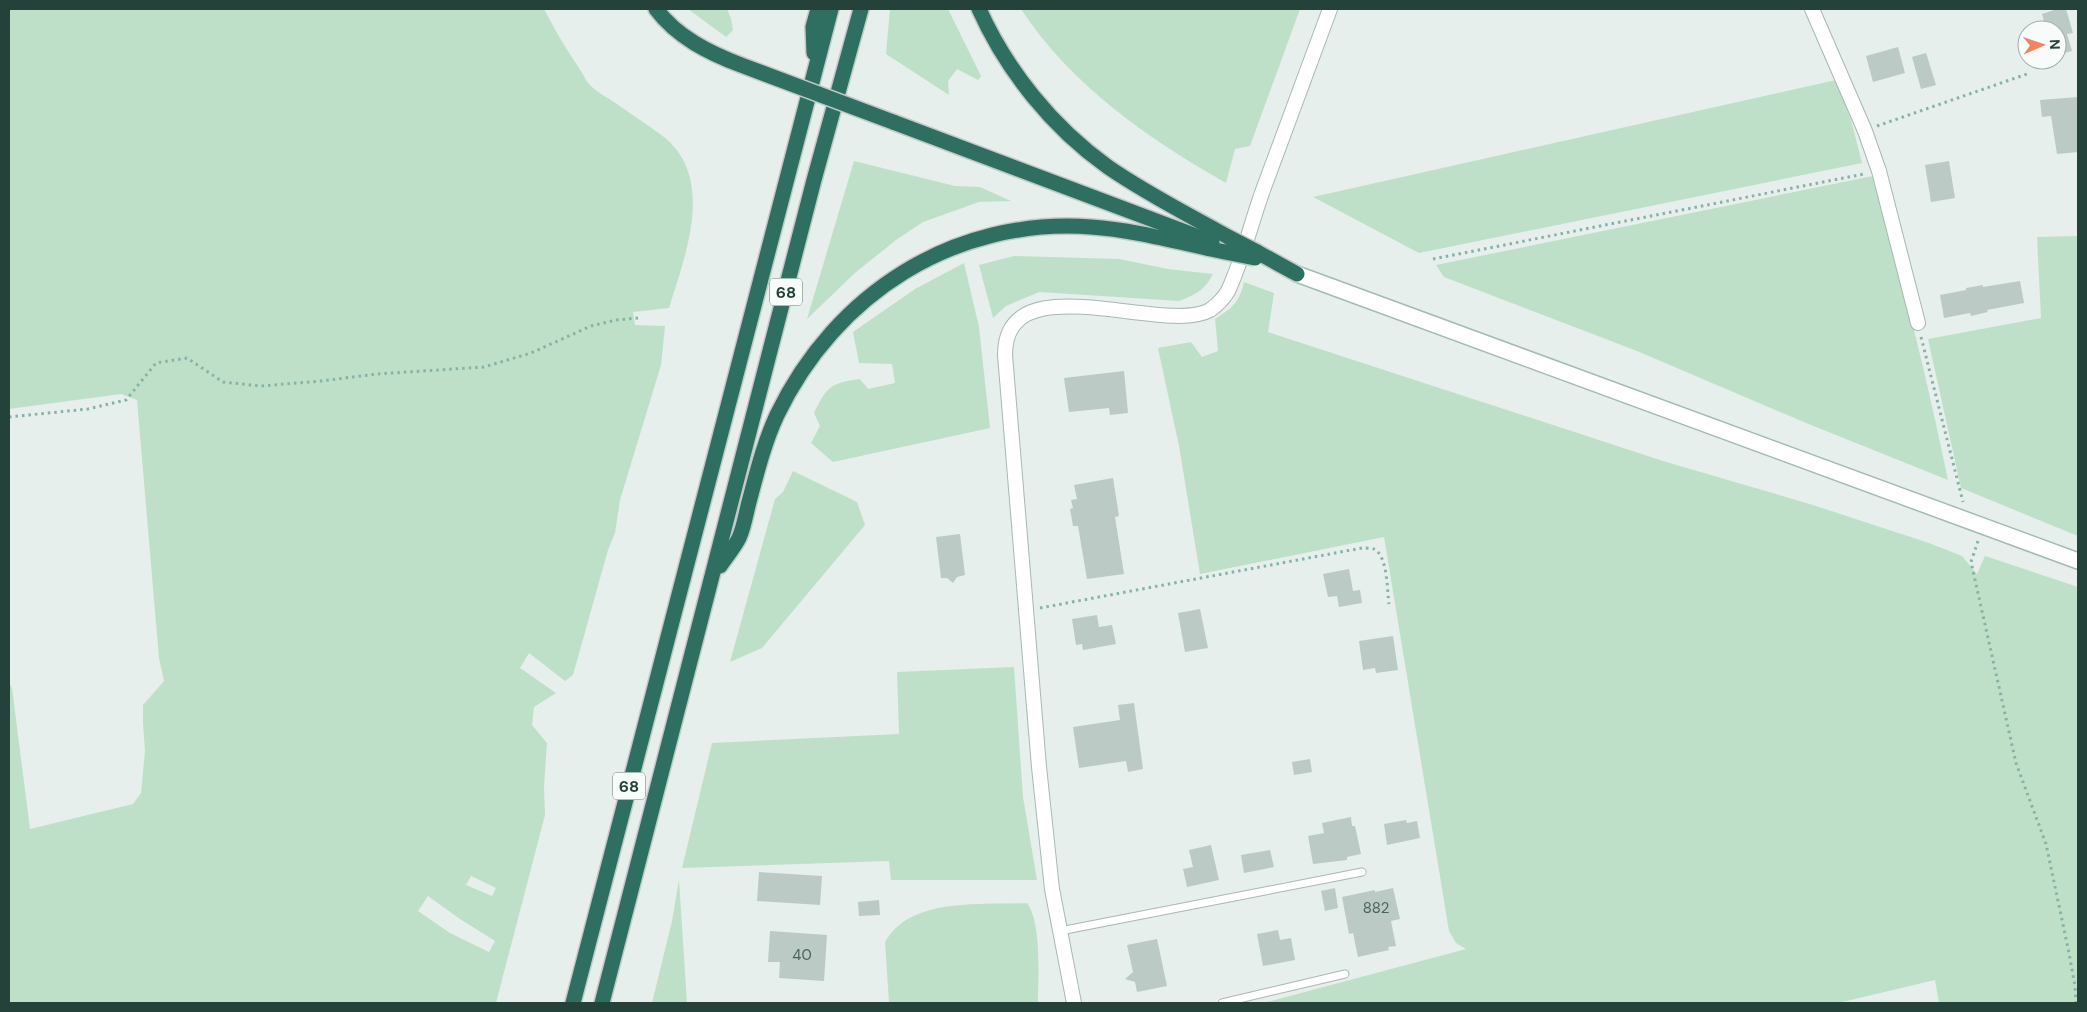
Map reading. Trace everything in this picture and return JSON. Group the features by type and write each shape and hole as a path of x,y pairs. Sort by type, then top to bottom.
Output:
{"highway":[{"path":"656,9 670,24 696,44 718,56 1227,246 1256,255 1297,274"},
{"path":"814,75 813,27 818,9"},
{"name":"68","path":"573,1003 831,9"},
{"name":"68","path":"602,1003 814,180 861,9"},
{"path":"979,9 1012,68 1063,129 1107,166 1227,246"},
{"path":"713,576 739,538 766,441 776,417 801,371 837,326 858,305 895,277 936,254 963,244 1010,232 1049,227 1076,226 1111,229 1227,246"}],"main road":[{"path":"1297,274 2078,561"}],"street":[{"path":"1074,1003 1052,889 1039,767 1004,347 1014,324 1027,313 1044,308 1128,310 1187,316 1202,313 1220,302 1231,283 1330,9"},
{"path":"1812,9 1865,131 1879,171 1918,323"}],"lane":[{"path":"1060,931 1362,872"},
{"path":"1222,1003 1345,974"}],"path":[{"path":"1865,131 2027,74"},
{"path":"1432,259 1879,171"},
{"path":"9,417 88,409 126,400 156,363 187,358 223,382 261,386 462,367 484,368 531,352 591,326 616,320 638,318"},
{"path":"1918,323 1952,466 1957,476 1967,520"},
{"path":"1984,526 1971,562 2016,763 2046,844 2074,978 2076,1003"},
{"path":"1026,610 1362,548 1373,548 1380,554 1384,566 1389,604"}],"green space":[{"path":"9,9 544,9 590,85 664,137 680,154 689,174 693,196 688,242 669,308 633,312 635,325 665,326 661,365 620,500 615,533 608,550 573,675 565,681 529,653 520,668 556,693 534,707 532,725 547,743 544,787 545,815 496,1003 9,1003 9,682 12,688 30,829 133,804 141,793 145,751 143,705 164,681 159,658 137,400 121,394 9,409","holes":["471,876 496,888 492,896 466,885","428,896 495,941 489,952 450,933 418,911"]},
{"path":"688,9 727,9 733,30 726,37"},
{"path":"890,9 948,9 981,76 978,80 957,69 948,81 949,95 886,54"},
{"path":"1021,9 1300,9 1250,146 1235,149 1226,183 1168,148 1113,108 1063,62"},
{"path":"1836,80 1851,120 1862,163 1419,253 1313,197"},
{"path":"854,161 955,186 980,187 1011,201 979,202 923,222 896,240 856,272 807,319"},
{"path":"1873,176 1932,404 1948,480 1806,423 1637,351 1444,277 1436,265"},
{"path":"2078,236 2078,536 1961,488 1928,339 2041,318 2037,237"},
{"path":"1014,256 1119,259 1168,269 1213,274 1207,284 1199,291 1179,301 1039,292 1006,306 993,318 979,265"},
{"path":"964,263 979,327 990,428 833,462 811,443 820,426 814,413 827,391 836,384 860,379 868,389 895,383 892,364 859,363 853,332 915,289"},
{"path":"1244,282 1274,293 1268,332 1663,461 1813,505 1929,543 1962,556 1977,574 1985,556 2078,587 2078,1003 1939,1003 1935,980 1838,1003 1263,1003 1466,949 1456,943 1449,931 1384,537 1200,574 1179,446 1158,348 1191,342 1202,357 1218,351 1215,319 1234,304 1240,295"},
{"path":"793,471 857,502 865,525 762,648 730,662 775,499 783,492"},
{"path":"1014,667 1023,797 1037,880 891,880 889,861 682,868 712,743 899,734 897,672"},
{"path":"679,880 687,1003 652,1003 672,921"},
{"path":"1027,903 1032,912 1037,937 1038,1003 889,1003 885,942 897,927 910,918 941,908 959,905"}],"building":[{"path":"2057,9 2066,9 2073,33 2067,34 2067,20 2044,20 2042,14"},
{"path":"2067,34 2072,51 2067,52"},
{"path":"1898,47 1905,73 1873,82 1866,56"},
{"path":"1926,53 1936,85 1921,89 1912,57"},
{"path":"2078,97 2078,152 2057,154 2051,116 2042,117 2040,100"},
{"path":"1949,161 1955,198 1931,202 1925,165"},
{"path":"2020,281 2024,303 1987,310 1988,312 1971,316 1970,313 1944,318 1940,295 1983,285 1983,287"},
{"path":"1124,371 1128,413 1110,415 1109,408 1069,412 1064,378"},
{"path":"1113,478 1119,516 1115,517 1124,574 1087,579 1078,526 1073,526 1070,509 1073,508 1071,500 1077,499 1074,485"},
{"path":"960,534 965,575 957,577 953,583 947,578 941,578 936,537"},
{"path":"1349,569 1353,591 1360,590 1362,603 1339,607 1337,596 1328,597 1323,574"},
{"path":"1200,609 1208,648 1185,652 1178,613"},
{"path":"1097,615 1099,627 1112,625 1116,644 1083,650 1082,644 1076,645 1072,619"},
{"path":"1393,636 1398,670 1376,673 1375,668 1363,670 1359,641"},
{"path":"1134,703 1143,769 1128,772 1126,761 1079,768 1073,727 1120,720 1118,705"},
{"path":"1310,759 1312,772 1294,775 1292,762"},
{"path":"1351,817 1352,826 1355,826 1361,854 1347,857 1347,860 1313,864 1308,836 1324,833 1322,823"},
{"path":"1406,820 1407,823 1417,821 1420,838 1387,845 1384,824"},
{"path":"1211,845 1219,880 1187,887 1183,869 1193,867 1189,850"},
{"path":"1270,850 1274,867 1244,873 1241,855"},
{"path":"759,872 822,876 820,905 757,901"},
{"path":"1335,888 1338,908 1325,911 1321,891"},
{"path":"1393,888 1400,919 1391,921 1396,946 1388,947 1389,950 1358,957 1353,933 1349,934 1342,897"},
{"path":"879,900 880,915 859,916 858,902"},
{"path":"1278,930 1280,940 1291,938 1295,960 1263,966 1257,934"},
{"path":"770,931 827,935 824,981 779,978 780,962 768,962"},
{"path":"1157,939 1167,986 1137,992 1135,982 1125,979 1133,972 1127,945"}]}
